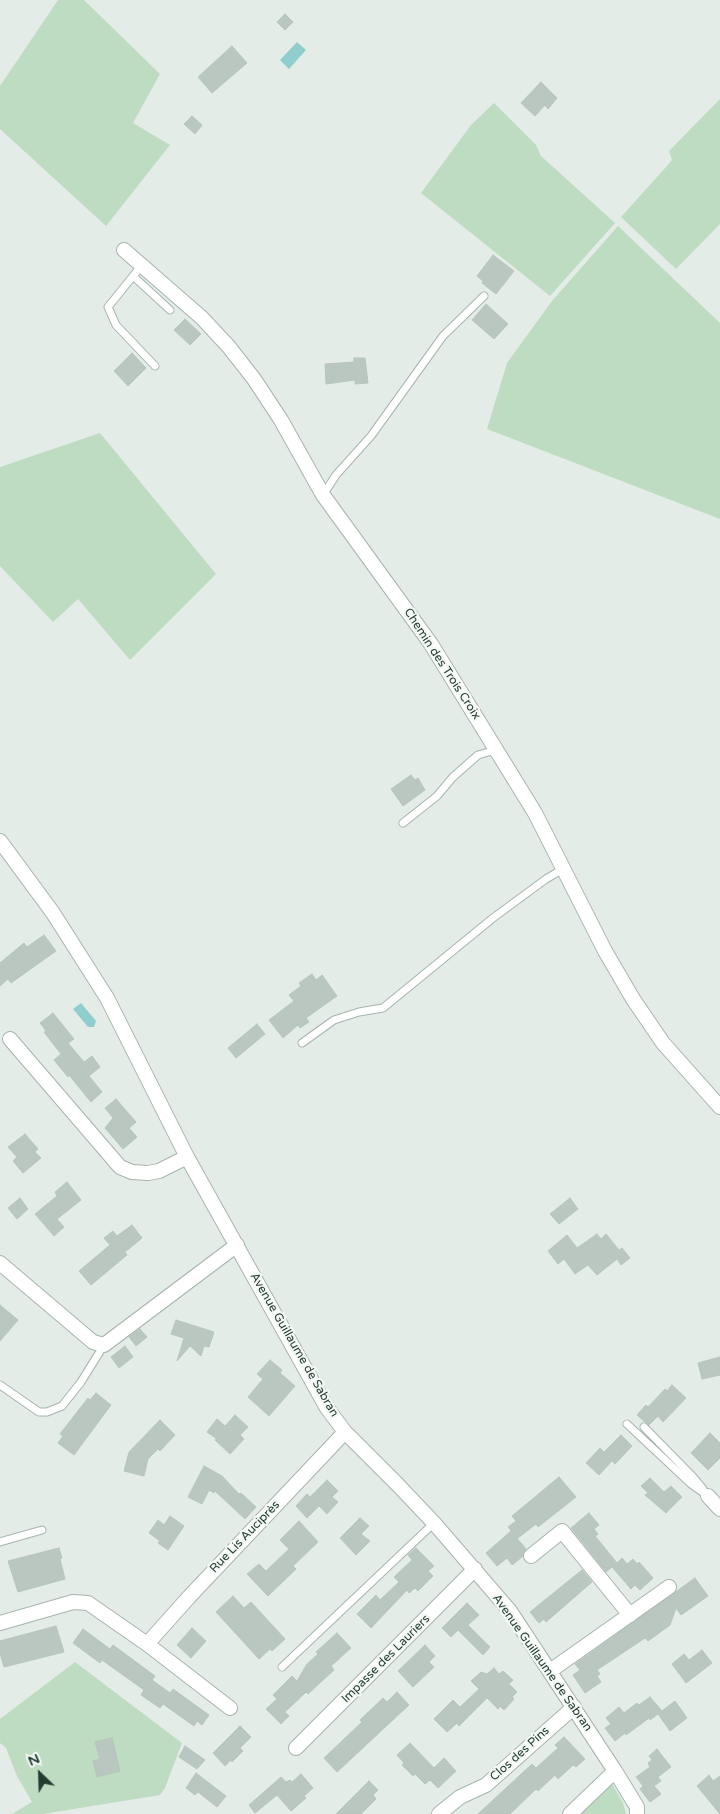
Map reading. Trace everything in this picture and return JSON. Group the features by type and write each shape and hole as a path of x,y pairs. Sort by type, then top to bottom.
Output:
{"street":[{"name":"Chemin des Trois Croix","path":"124,250 202,318 234,353 254,380 281,420 323,495 431,644 496,750 534,813 605,951 633,999 663,1044 720,1107"},
{"name":"Avenue Guillaume de Sabran","path":"0,842 53,913 107,998 188,1157 328,1408 345,1432 434,1522 510,1611 615,1771 637,1807 637,1814"},
{"path":"10,1039 120,1167 132,1172 148,1173 159,1171 188,1157"},
{"path":"0,1263 93,1342 104,1345 237,1245"},
{"name":"Rue Lis Auciprès","path":"147,1644 345,1432"},
{"path":"708,1496 720,1509"},
{"path":"531,1556 562,1531 630,1615"},
{"name":"Impasse des Lauriers","path":"296,1748 475,1569"},
{"path":"550,1671 669,1587"},
{"path":"0,1623 74,1602 88,1603 147,1644 230,1708"},
{"name":"Clos des Pins","path":"439,1814 460,1797 486,1785 574,1707"},
{"path":"570,1814 615,1771"}],"lane":[{"path":"142,265 108,307 116,325 155,366"},
{"path":"133,276 170,310"},
{"path":"323,495 336,475 371,436 443,336 484,296"},
{"path":"403,823 437,796 453,777 478,755 496,750"},
{"path":"302,1043 334,1020 359,1012 383,1008 493,918 546,879 563,869"},
{"path":"0,1385 39,1412 47,1412 62,1406 81,1382 104,1345"},
{"path":"627,1424 691,1484 708,1496"},
{"path":"644,1427 693,1477 708,1496"},
{"path":"282,1667 434,1522"},
{"path":"0,1542 42,1530"}],"green space":[{"path":"58,0 84,0 160,74 133,123 170,145 106,226 0,129 0,86"},
{"path":"720,99 720,224 676,269 621,217 672,160 669,151"},
{"path":"494,103 536,145 541,156 615,223 550,296 421,193 471,125"},
{"path":"618,226 720,323 720,519 487,429 507,363 552,301"},
{"path":"100,433 216,574 130,660 78,599 53,622 0,566 0,467"},
{"path":"75,1662 182,1743 165,1788 160,1795 43,1814 12,1814 32,1802 17,1776 6,1748 0,1743 0,1719"},
{"path":"612,1784 623,1803 626,1814 579,1814"}],"water":[{"path":"297,42 306,50 289,69 280,60"},
{"path":"81,1003 96,1021 94,1027 88,1027 73,1009"}],"building":[{"path":"285,14 293,22 285,30 277,22"},
{"path":"232,46 247,63 212,93 198,77"},
{"path":"541,82 557,98 548,109 545,105 535,116 521,103"},
{"path":"192,116 202,125 195,134 184,124"},
{"path":"493,255 514,271 496,294 482,283 483,281 477,276"},
{"path":"486,304 508,324 494,339 472,320"},
{"path":"185,319 201,334 190,345 174,330"},
{"path":"132,353 146,368 128,386 114,371"},
{"path":"354,358 365,358 368,383 355,384 355,380 326,384 325,364 354,362"},
{"path":"411,775 415,780 418,778 425,790 403,806 391,789"},
{"path":"44,935 56,951 11,983 8,979 0,986 0,963 24,943 27,947"},
{"path":"312,974 316,980 322,975 337,996 306,1018 309,1022 300,1028 298,1025 283,1038 269,1020 294,1001 289,995 301,986 299,983"},
{"path":"53,1013 74,1039 68,1043 84,1062 92,1056 100,1067 89,1076 102,1092 91,1102 54,1060 61,1054 44,1032 46,1031 40,1023"},
{"path":"257,1024 265,1034 236,1058 228,1048"},
{"path":"116,1099 136,1122 129,1128 137,1137 123,1149 105,1128 113,1118 105,1108"},
{"path":"25,1134 38,1149 35,1152 41,1158 23,1173 13,1161 17,1157 8,1147"},
{"path":"67,1182 81,1200 57,1219 64,1227 54,1236 35,1214 57,1196 55,1192"},
{"path":"20,1198 28,1209 17,1219 8,1208"},
{"path":"570,1198 578,1209 559,1224 550,1214"},
{"path":"132,1225 142,1238 125,1252 127,1255 91,1285 79,1271 110,1245 104,1238 113,1231 117,1236"},
{"path":"597,1234 601,1239 606,1234 619,1250 622,1248 630,1258 621,1265 617,1259 597,1275 588,1265 575,1274 564,1259 558,1264 548,1251 567,1235 577,1248"},
{"path":"0,1305 18,1320 0,1341"},
{"path":"176,1320 214,1332 209,1347 204,1346 201,1356 190,1346 177,1361 184,1338 171,1334"},
{"path":"140,1329 147,1337 136,1346 129,1337"},
{"path":"125,1346 133,1357 119,1368 111,1357"},
{"path":"720,1357 720,1375 702,1379 698,1363"},
{"path":"270,1360 282,1370 280,1373 295,1386 269,1416 248,1397 263,1379 257,1374"},
{"path":"672,1385 686,1398 663,1422 658,1416 649,1425 637,1415 646,1405 648,1407 665,1389 667,1391"},
{"path":"96,1393 111,1405 74,1455 58,1443 63,1436 60,1434 88,1398 90,1400"},
{"path":"235,1415 248,1427 240,1435 244,1439 230,1454 215,1440 217,1439 207,1432 217,1419 225,1426"},
{"path":"160,1420 175,1435 160,1451 158,1449 148,1459 144,1476 124,1471 129,1452"},
{"path":"710,1433 720,1443 720,1458 708,1470 691,1453"},
{"path":"621,1435 632,1446 615,1464 612,1461 599,1475 586,1463 600,1448 604,1452"},
{"path":"204,1466 222,1476 239,1494 241,1493 256,1507 245,1519 215,1491 214,1493 209,1490 202,1504 188,1497"},
{"path":"559,1477 576,1497 538,1527 536,1524 518,1538 508,1527 516,1521 512,1516"},
{"path":"650,1478 664,1492 671,1486 682,1497 666,1513 645,1495 648,1493 641,1486"},
{"path":"327,1480 338,1491 332,1497 338,1502 327,1514 319,1506 307,1518 296,1506 307,1494 310,1497"},
{"path":"589,1513 599,1525 594,1529 598,1534 595,1536 617,1563 622,1558 627,1564 633,1559 637,1564 639,1562 653,1578 640,1590 635,1585 631,1589 612,1567 606,1572 571,1528"},
{"path":"170,1516 184,1526 168,1550 149,1533 158,1520 164,1525"},
{"path":"360,1518 369,1526 361,1534 370,1541 356,1555 340,1538"},
{"path":"299,1521 318,1542 293,1566 296,1569 268,1596 247,1574 259,1564 266,1571 289,1549 280,1540"},
{"path":"511,1531 526,1549 522,1557 512,1565 507,1558 497,1566 486,1553"},
{"path":"59,1548 65,1579 18,1592 8,1561"},
{"path":"416,1548 434,1566 428,1571 433,1576 418,1591 415,1588 409,1593 407,1590 371,1628 357,1614 376,1595 380,1600 399,1582 394,1577 412,1560 408,1555"},
{"path":"582,1570 592,1582 546,1622 544,1619 539,1623 530,1612"},
{"path":"695,1578 708,1596 681,1615 676,1608 670,1625 648,1641 645,1638 597,1670 600,1674 597,1676 601,1682 585,1693 573,1675 580,1670 575,1664"},
{"path":"233,1596 244,1608 251,1602 285,1639 272,1651 270,1649 259,1659 216,1612"},
{"path":"467,1603 479,1615 468,1625 490,1647 483,1655 458,1630 451,1637 442,1628"},
{"path":"56,1626 64,1652 4,1667 0,1653 0,1641"},
{"path":"192,1628 206,1641 191,1658 177,1645"},
{"path":"83,1629 110,1649 113,1645 155,1676 152,1680 170,1693 173,1689 209,1715 202,1725 197,1721 194,1726 163,1704 160,1708 141,1695 144,1690 102,1660 100,1663 73,1643"},
{"path":"337,1633 351,1648 331,1666 334,1670 308,1694 306,1692 285,1712 289,1716 281,1724 266,1709 277,1699 273,1695 292,1676 297,1681 307,1664 318,1654 316,1652"},
{"path":"425,1645 435,1656 429,1662 434,1667 413,1687 398,1671"},
{"path":"702,1650 712,1663 686,1683 672,1664 684,1654 689,1660"},
{"path":"494,1668 499,1674 503,1671 513,1680 509,1684 517,1692 512,1697 514,1699 504,1710 500,1706 498,1709 487,1698 459,1726 457,1723 447,1732 434,1719 453,1700 460,1707 479,1689 471,1681 481,1672 487,1674"},
{"path":"397,1692 409,1705 337,1772 324,1758 362,1722 360,1720 383,1698 387,1702"},
{"path":"650,1697 662,1711 675,1701 687,1718 670,1731 658,1714 615,1741 605,1728 611,1724 606,1718 619,1707 624,1713 637,1703 639,1705"},
{"path":"240,1726 251,1737 240,1748 243,1751 225,1766 213,1753"},
{"path":"564,1737 585,1759 576,1767 573,1765 558,1779 555,1775 538,1791 536,1789 510,1814 478,1814 532,1764 536,1768 558,1748 555,1745"},
{"path":"112,1738 120,1771 97,1777 93,1761 100,1759 95,1742"},
{"path":"410,1743 434,1768 444,1758 456,1771 438,1788 430,1780 425,1784 402,1765 404,1763 397,1755"},
{"path":"185,1746 205,1760 197,1769 179,1757"},
{"path":"657,1749 671,1767 658,1777 661,1781 654,1786 661,1794 650,1802 640,1789 643,1786 636,1777 650,1767 648,1763 652,1760 649,1756"},
{"path":"196,1773 226,1796 217,1807 198,1792 195,1795 186,1788"},
{"path":"301,1774 313,1788 304,1796 306,1798 291,1811 277,1795 255,1813 249,1805 281,1777 286,1782 290,1780 292,1782"},
{"path":"709,1775 713,1781 720,1776 720,1814 697,1786"},
{"path":"369,1781 378,1790 373,1795 376,1799 361,1814 336,1814"}]}
